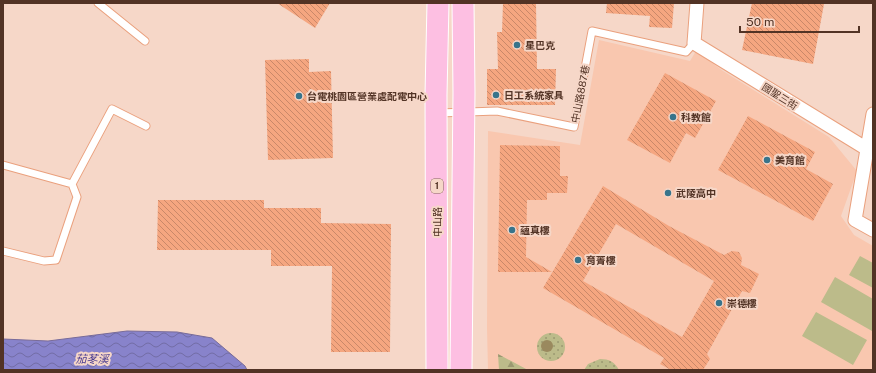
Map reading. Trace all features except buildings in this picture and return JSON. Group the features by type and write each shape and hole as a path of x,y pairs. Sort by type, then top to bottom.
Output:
{"main road":[{"name":"中山路","path":"437,370 438,3"},
{"path":"461,370 463,3"}],"street":[{"path":"694,43 697,3"},
{"name":"國聖三街","path":"694,43 867,149"},
{"path":"873,114 855,220 873,230"}],"lane":[{"path":"98,3 145,41"},
{"name":"中山路887巷","path":"437,114 497,112 574,127 592,31 686,52 694,43"},
{"path":"3,251 44,260 56,260 77,197 72,184 112,108 146,126"},
{"path":"3,164 72,184"}],"shaded area":[{"name":"武陵高中","path":"599,40 690,61 696,51 723,71 829,137 857,171 841,216 854,235 873,246 873,370 488,370 488,131 580,145"}],"green space":[{"path":"860,256 873,263 873,288 849,275"},
{"path":"835,277 873,299 872,331 821,302"},
{"path":"816,312 867,340 853,365 802,336"},
{"path":"551,333 561,337 565,347 561,357 551,361 541,357 537,347 541,337"},
{"path":"498,354 528,370 499,370"},
{"path":"600,359 611,362 616,365 619,370 584,370 588,364"}],"water":[{"name":"茄苳溪","path":"127,331 177,332 212,338 245,366 247,370 3,370 3,339 48,341"}],"place":[{"name":"星巴克","path":"517,45"},
{"name":"日工系統家具","path":"496,95"},
{"name":"台電桃園區營業處配電中心","path":"299,96"},
{"name":"科教館","path":"673,117"},
{"name":"美育館","path":"767,160"},
{"name":"武陵高中","path":"668,193"},
{"name":"蘊真樓","path":"512,230"},
{"name":"育菁樓","path":"578,260"},
{"name":"崇德樓","path":"719,303"}]}
